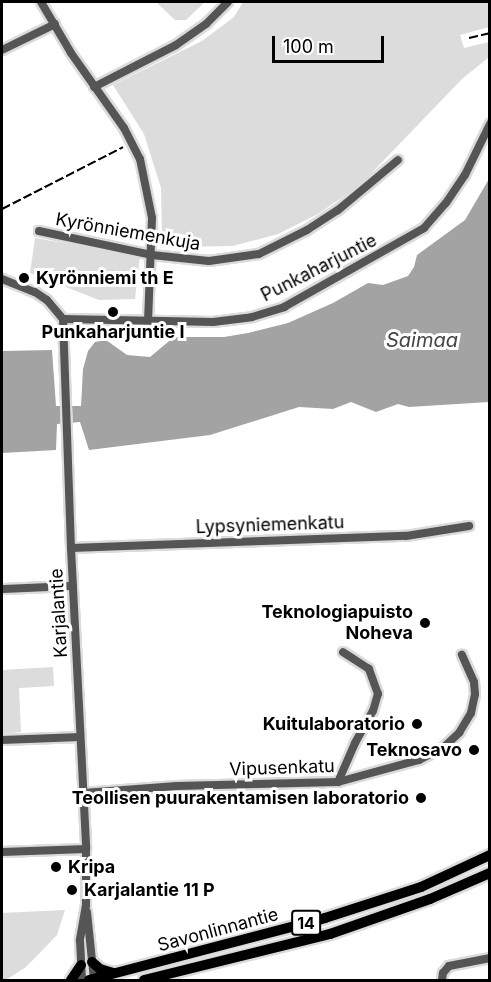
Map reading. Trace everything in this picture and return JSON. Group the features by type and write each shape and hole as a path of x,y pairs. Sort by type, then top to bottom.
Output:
{"highway":[{"name":"Savonlinnantie","path":"92,980 325,918 422,887 489,855"},
{"name":"Savonlinnantie","path":"144,981 330,934 430,899 489,873"},
{"path":"92,962 104,972 116,974"},
{"path":"71,981 81,965"}],"street":[{"path":"41,2 94,87 124,128 140,159 149,192 152,255 148,320"},
{"path":"94,87 176,45 206,24 228,2"},
{"path":"2,50 56,24"},
{"name":"Punkaharjuntie","path":"63,319 213,322 252,317 284,307 424,228 446,203 465,174 489,124"},
{"name":"Kyrönniemenkuja","path":"39,231 152,255 209,261 259,254 308,230 338,210 398,160"},
{"path":"2,279 36,292 47,300 63,319"},
{"name":"Karjalantie","path":"63,319 71,548 86,849 86,905 92,980"},
{"name":"Lypsyniemenkatu","path":"71,548 406,536 469,526"},
{"path":"2,589 73,586"},
{"path":"338,782 355,743 373,711 378,694 369,669 343,652"},
{"name":"Vipusenkatu","path":"83,793 177,786 338,782 419,760 444,747 459,733 471,713 475,694 474,682 462,655"},
{"path":"2,740 80,737"},
{"path":"2,852 86,849"},
{"name":"Karjalantie","path":"82,981 80,940 86,905"},
{"path":"442,981 443,973 449,966 489,958"}],"shaded area":[{"path":"156,2 205,2 186,20 175,20"},
{"path":"243,2 489,2 489,27 460,35 464,48 489,42 489,57 462,79 360,185 318,214 278,234 233,246 172,247 162,240 161,188 144,134 113,85 202,41 234,17"},
{"path":"35,238 140,256 135,299 99,300 30,273"},
{"path":"53,667 54,686 19,688 21,732 2,734 2,670"},
{"path":"65,910 57,935 26,967 6,980 2,980 2,913"}],"water":[{"name":"Saimaa","path":"489,179 489,402 409,407 398,404 376,412 351,402 333,409 299,407 210,435 89,450 80,422 57,424 56,450 2,453 2,351 52,350 56,406 81,406 83,369 88,351 95,342 106,340 127,355 150,357 174,337 224,337 288,323 333,303 368,283 383,285 408,276 414,267 417,255 465,220"}],"railway":[{"path":"469,38 490,33"},
{"path":"2,209 123,147"}],"place":[{"name":"Kyrönniemi th E","path":"24,278"},
{"name":"Punkaharjuntie I","path":"113,312"},
{"name":"Teknologiapuisto Noheva","path":"425,623"},
{"name":"Kuitulaboratorio","path":"417,724"},
{"name":"Teknosavo","path":"474,750"},
{"name":"Teollisen puurakentamisen laboratorio","path":"421,798"},
{"name":"Kripa","path":"56,867"},
{"name":"Karjalantie 11 P","path":"72,890"}]}
